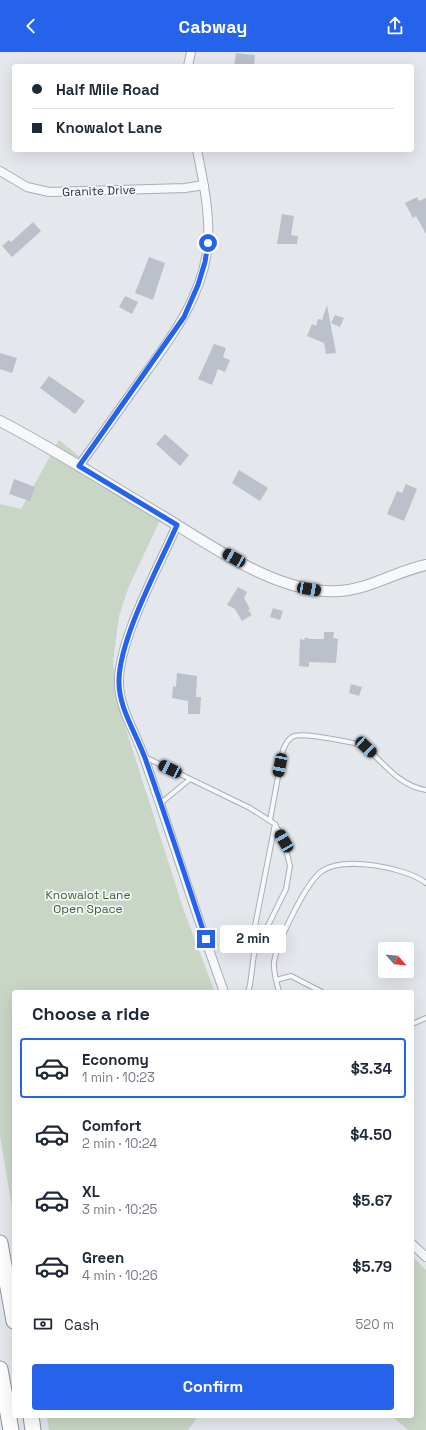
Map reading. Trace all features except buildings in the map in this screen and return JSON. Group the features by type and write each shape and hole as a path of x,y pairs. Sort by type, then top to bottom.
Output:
{"highway":[{"path":"0,1243 12,1311"},
{"path":"0,1369 11,1430"},
{"path":"31,1418 33,1430"}],"street":[{"path":"188,64 191,52"},
{"path":"79,466 155,360 184,317 191,303 205,262 208,243 204,185 197,152"},
{"name":"Granite Drive","path":"0,171 23,185 49,192 185,188 204,185"},
{"path":"0,421 262,574 298,587 320,591 340,591 363,586 426,565"},
{"path":"177,525 125,646 120,670 119,688 122,701 161,803 223,990"},
{"path":"414,1246 426,1257"}],"lane":[{"path":"270,820 283,750 287,741 293,736 302,735 360,744 366,747 405,783 415,788 426,790"},
{"path":"144,757 250,808 275,824 284,841 290,866 286,889 254,954"},
{"path":"161,803 190,779"},
{"path":"249,990 254,954 255,926 275,824"},
{"path":"278,990 274,962 285,932 309,884 322,871 342,864 396,869 409,873 426,883"},
{"path":"276,980 291,976 318,990"},
{"path":"414,1023 426,1018"}],"green space":[{"name":"Knowalot Lane Open Space","path":"59,440 109,480 162,516 129,586 119,616 113,663 119,707 184,911 214,990 12,990 12,1208 0,1136 0,504 21,509"},
{"path":"414,1258 426,1270 426,1430 408,1430 394,1418 414,1418"},
{"path":"47,1418 197,1418 188,1430 49,1430"}],"route":[{"path":"206,939 144,757 124,708 119,688 120,670 125,646 177,525 79,466 184,317 198,285 205,262 208,243"}]}
